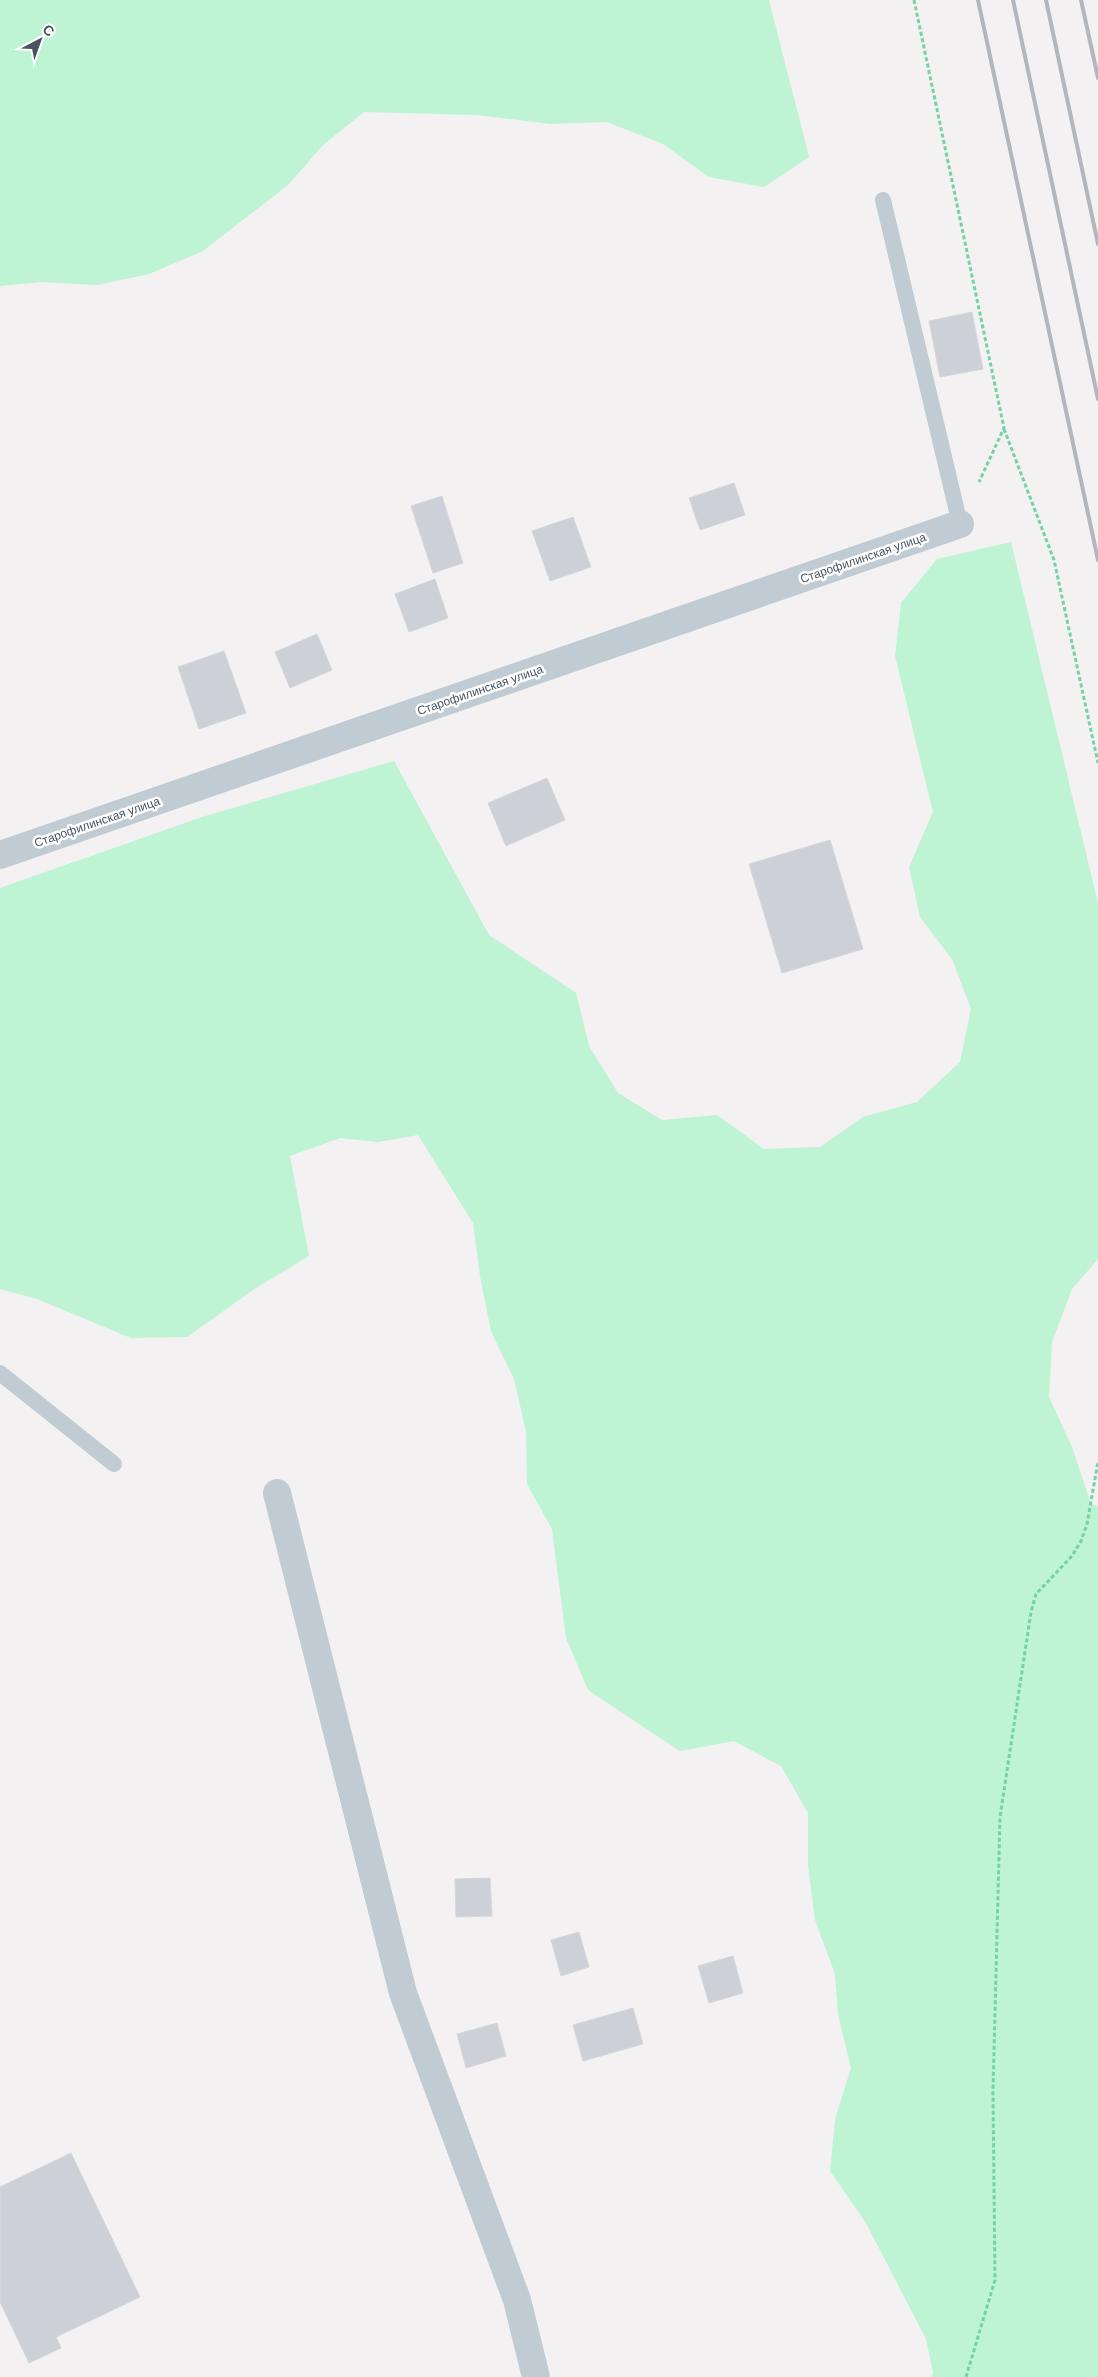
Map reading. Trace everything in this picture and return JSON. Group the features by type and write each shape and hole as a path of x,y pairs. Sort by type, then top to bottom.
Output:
{"street":[{"name":"Старофилинская улица","path":"0,855 960,524"},
{"path":"277,1493 403,1993 517,2300 536,2377"}],"lane":[{"path":"883,200 960,524"},
{"path":"0,1373 114,1464"}],"path":[{"path":"914,0 1004,428 1054,560 1098,763"},
{"path":"960,524 1004,428"},
{"path":"966,2377 995,2280 993,2091 1000,1817 1033,1603 1036,1594 1072,1556 1081,1541 1087,1524 1098,1462"}],"green space":[{"path":"0,0 769,0 809,157 764,187 709,177 663,144 607,122 550,124 477,115 364,112 323,145 288,185 203,251 149,274 97,285 42,282 0,286"},
{"path":"1011,542 1098,903 1098,1259 1072,1289 1052,1342 1049,1397 1072,1447 1091,1504 1098,1506 1098,2377 932,2377 933,2372 926,2339 866,2223 830,2171 835,2119 851,2068 838,2014 835,1974 815,1920 808,1865 808,1813 781,1766 734,1741 680,1751 588,1690 566,1638 552,1529 527,1484 526,1431 514,1379 491,1331 480,1276 473,1223 418,1135 378,1142 340,1138 290,1156 309,1256 256,1288 187,1337 131,1338 37,1299 0,1289 0,888 202,817 394,761 489,935 576,993 589,1046 618,1093 662,1120 717,1115 764,1149 820,1147 863,1117 917,1102 960,1062 971,1009 952,959 920,917 909,867 933,812 895,656 901,603 937,559"}],"building":[{"path":"972,312 983,369 940,377 929,321"},
{"path":"734,483 745,515 700,530 689,498"},
{"path":"442,496 463,563 433,573 411,506"},
{"path":"573,517 591,567 550,581 532,531"},
{"path":"435,579 448,618 409,632 395,594"},
{"path":"317,634 332,670 290,688 275,652"},
{"path":"224,651 246,713 199,729 178,667"},
{"path":"547,778 565,820 506,846 488,803"},
{"path":"830,840 863,949 782,973 749,864"},
{"path":"490,1878 492,1916 456,1917 455,1879"},
{"path":"579,1932 589,1967 561,1976 551,1940"},
{"path":"733,1956 743,1993 709,2003 698,1966"},
{"path":"633,2008 643,2044 583,2061 573,2025"},
{"path":"497,2023 506,2056 466,2068 457,2034"},
{"path":"71,2153 140,2297 56,2337 61,2348 29,2363 0,2302 0,2187"}],"railway":[{"path":"978,0 1098,560"},
{"path":"1013,0 1098,399"},
{"path":"1046,0 1098,244"},
{"path":"1081,0 1098,78"}]}
